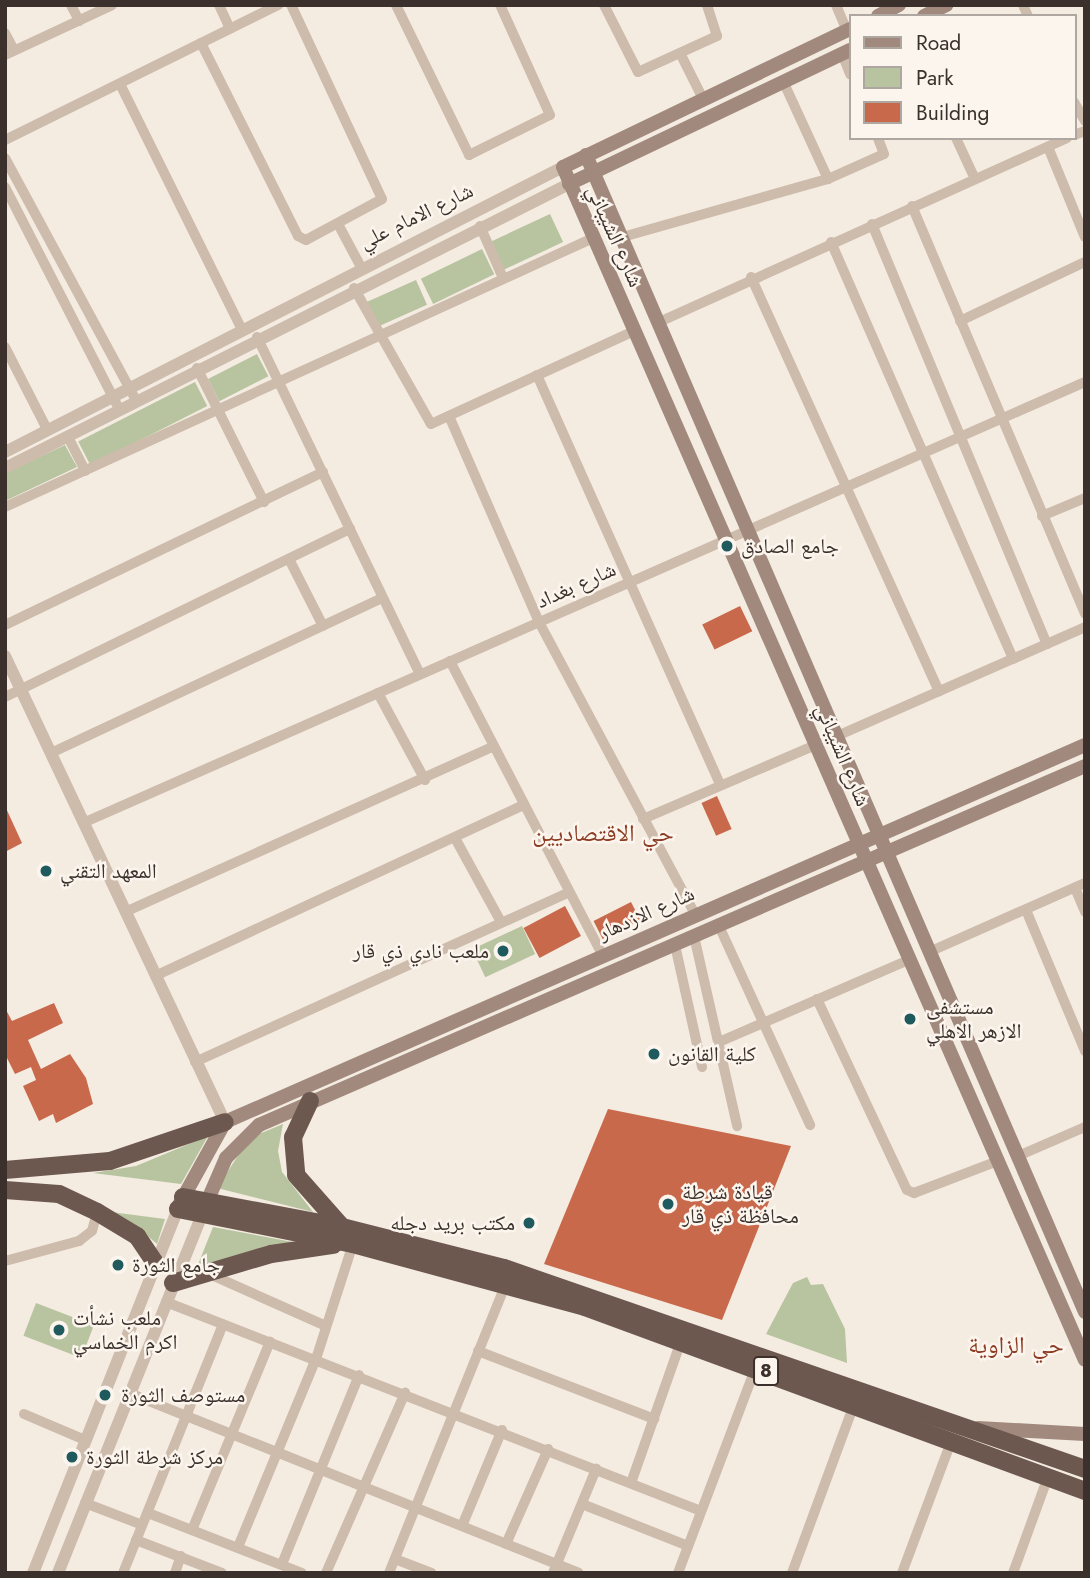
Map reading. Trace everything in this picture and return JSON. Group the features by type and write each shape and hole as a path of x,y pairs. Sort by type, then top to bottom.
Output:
{"highway":[{"path":"310,1101 293,1136 296,1175 342,1227"},
{"path":"5,1170 110,1161 225,1122"},
{"path":"5,1189 59,1194 97,1212 137,1236 155,1263"},
{"name":"8","path":"181,1203 342,1227 504,1268 680,1334 756,1367 1049,1474 1078,1488"},
{"name":"8","path":"205,1206 506,1283 680,1334 971,1428 1014,1446 1085,1469"},
{"path":"173,1283 204,1272 291,1250 353,1244"},
{"path":"1014,1446 1085,1455"},
{"path":"1078,1488 1085,1501"}],"main road":[{"path":"882,14 900,5"},
{"path":"928,14 947,5"},
{"name":"شارع الامام علي","path":"563,167 848,30"},
{"name":"شارع الامام علي","path":"569,184 595,175 846,52"},
{"name":"شارع الشيباني","path":"586,155 619,238 1085,1312"},
{"name":"شارع الشيباني","path":"563,167 1085,1360"},
{"name":"شارع الازدهار","path":"225,1122 1085,745"},
{"name":"شارع الازدهار","path":"205,1206 226,1158 246,1134 310,1101 1085,766"},
{"path":"507,997 514,1013"},
{"path":"181,1203 225,1122"},
{"path":"1033,1240 1051,1232"},
{"path":"971,1428 1085,1434"}],"street":[{"path":"71,5 79,21"},
{"path":"5,33 10,52 112,5"},
{"path":"219,5 230,29"},
{"path":"5,140 278,5"},
{"path":"201,43 298,236 306,240 380,204 381,192 291,5"},
{"path":"396,5 469,155 550,115 500,5"},
{"path":"604,5 638,72 719,33 706,5"},
{"path":"836,5 848,28"},
{"path":"680,53 703,99"},
{"path":"783,81 828,179"},
{"path":"120,84 241,328"},
{"path":"1076,105 1085,121"},
{"path":"619,238 828,179 884,154 879,140"},
{"path":"957,140 975,179"},
{"path":"657,323 751,277 1063,140"},
{"path":"1048,147 1085,237"},
{"path":"5,158 136,400"},
{"name":"شارع الامام علي","path":"5,452 360,267 563,167"},
{"name":"شارع الامام علي","path":"5,468 68,438 354,288 569,184"},
{"path":"5,187 119,410"},
{"path":"912,206 1000,419 1085,614"},
{"path":"338,224 360,267"},
{"path":"872,224 963,435 1047,643"},
{"path":"480,226 503,278"},
{"path":"5,507 279,378 593,238"},
{"path":"831,242 1013,659"},
{"path":"960,321 1085,262"},
{"path":"751,277 939,691"},
{"path":"354,288 431,424 634,331"},
{"path":"257,337 420,674"},
{"path":"5,347 9,363 48,431"},
{"path":"197,368 264,502"},
{"path":"537,375 720,784"},
{"name":"شارع بغداد","path":"83,823 1085,382"},
{"path":"449,416 539,622 695,914"},
{"path":"68,438 85,471"},
{"path":"5,625 323,472"},
{"path":"1042,516 1085,498"},
{"path":"5,697 350,529"},
{"path":"289,559 323,626"},
{"path":"51,753 382,598"},
{"path":"836,736 1085,627"},
{"path":"5,656 225,1122"},
{"path":"450,661 603,956"},
{"path":"378,693 425,780"},
{"path":"643,819 816,745"},
{"path":"125,912 425,780 493,747"},
{"path":"155,976 524,805"},
{"path":"455,838 501,922"},
{"path":"929,952 1080,886 1085,912"},
{"path":"195,1062 568,893"},
{"path":"1026,910 1085,1051"},
{"path":"719,926 760,1025 810,1125"},
{"path":"694,936 737,1126"},
{"path":"675,945 702,1067"},
{"path":"719,1042 911,959"},
{"path":"817,999 907,1190 914,1194 998,1161"},
{"path":"1018,1156 1085,1127"},
{"path":"33,1573 181,1203"},
{"path":"58,1573 205,1206"},
{"path":"5,1261 79,1241 92,1231 97,1212"},
{"path":"238,1547 316,1359 353,1244"},
{"path":"204,1272 326,1326"},
{"path":"389,1573 506,1283"},
{"path":"166,1302 454,1411 701,1511"},
{"path":"123,1573 140,1524 148,1513 223,1324"},
{"path":"631,1483 680,1334"},
{"path":"192,1530 270,1342"},
{"path":"478,1351 654,1419"},
{"path":"678,1573 756,1367"},
{"path":"282,1564 359,1375"},
{"path":"128,1393 506,1544 555,1568 578,1573"},
{"path":"326,1573 366,1488 405,1393"},
{"path":"792,1573 855,1402"},
{"path":"24,1414 85,1440"},
{"path":"462,1526 502,1430"},
{"path":"902,1573 952,1438"},
{"path":"506,1544 548,1449"},
{"path":"555,1568 596,1469"},
{"path":"1013,1573 1049,1474"},
{"path":"66,1487 140,1524"},
{"path":"582,1504 688,1546"},
{"path":"148,1513 302,1573"},
{"path":"136,1539 222,1573"},
{"path":"175,1573 181,1556"},
{"path":"395,1559 431,1573"}],"green space":[{"path":"550,214 563,242 501,271 487,243"},
{"path":"482,249 494,274 433,304 421,279"},
{"path":"416,280 427,305 378,327 367,302"},
{"path":"257,354 268,376 219,401 208,379"},
{"path":"195,382 207,406 91,466 78,441"},
{"path":"65,445 77,467 5,501 5,473"},
{"name":"ملعب نادي ذي قار","path":"522,926 535,954 485,977 472,949"},
{"path":"283,1124 278,1151 282,1172 313,1212 217,1188 241,1151 259,1134"},
{"path":"208,1136 181,1184 93,1173 136,1166"},
{"path":"111,1212 165,1219 157,1244 137,1227"},
{"path":"213,1227 298,1243 197,1267"},
{"path":"807,1277 811,1285 823,1284 845,1329 847,1363 766,1334 793,1283"},
{"name":"ملعب نشأت اكرم الخماسي","path":"36,1303 94,1325 81,1358 23,1336"}],"building":[{"path":"740,606 752,631 715,650 702,624"},
{"path":"717,796 732,829 716,836 701,803"},
{"path":"5,806 22,843 5,852"},
{"path":"631,902 640,920 603,939 594,921"},
{"path":"565,906 581,936 539,958 524,928"},
{"path":"54,1003 63,1023 28,1040 41,1069 70,1054 86,1078 93,1104 56,1123 53,1114 39,1121 23,1086 36,1080 31,1067 15,1074 5,1054 5,1008 12,1021"},
{"name":"قيادة شرطة محافظة ذي قار","path":"608,1109 791,1146 722,1320 544,1264"}],"place":[{"name":"جامع الصادق","path":"727,546"},
{"name":"المعهد التقني","path":"46,871"},
{"name":"ملعب نادي ذي قار","path":"503,951"},
{"name":"مستشفى الازهر الاهلي","path":"910,1019"},
{"name":"كلية القانون","path":"654,1054"},
{"name":"قيادة شرطة محافظة ذي قار","path":"668,1204"},
{"name":"مكتب بريد دجله","path":"529,1223"},
{"name":"جامع الثورة","path":"118,1265"},
{"name":"ملعب نشأت اكرم الخماسي","path":"59,1330"},
{"name":"مستوصف الثورة","path":"105,1395"},
{"name":"مركز شرطة الثورة","path":"72,1457"}],"district":[{"name":"حي الاقتصاديين","path":"603,833"},
{"name":"حي الزاوية","path":"1016,1345"}]}
